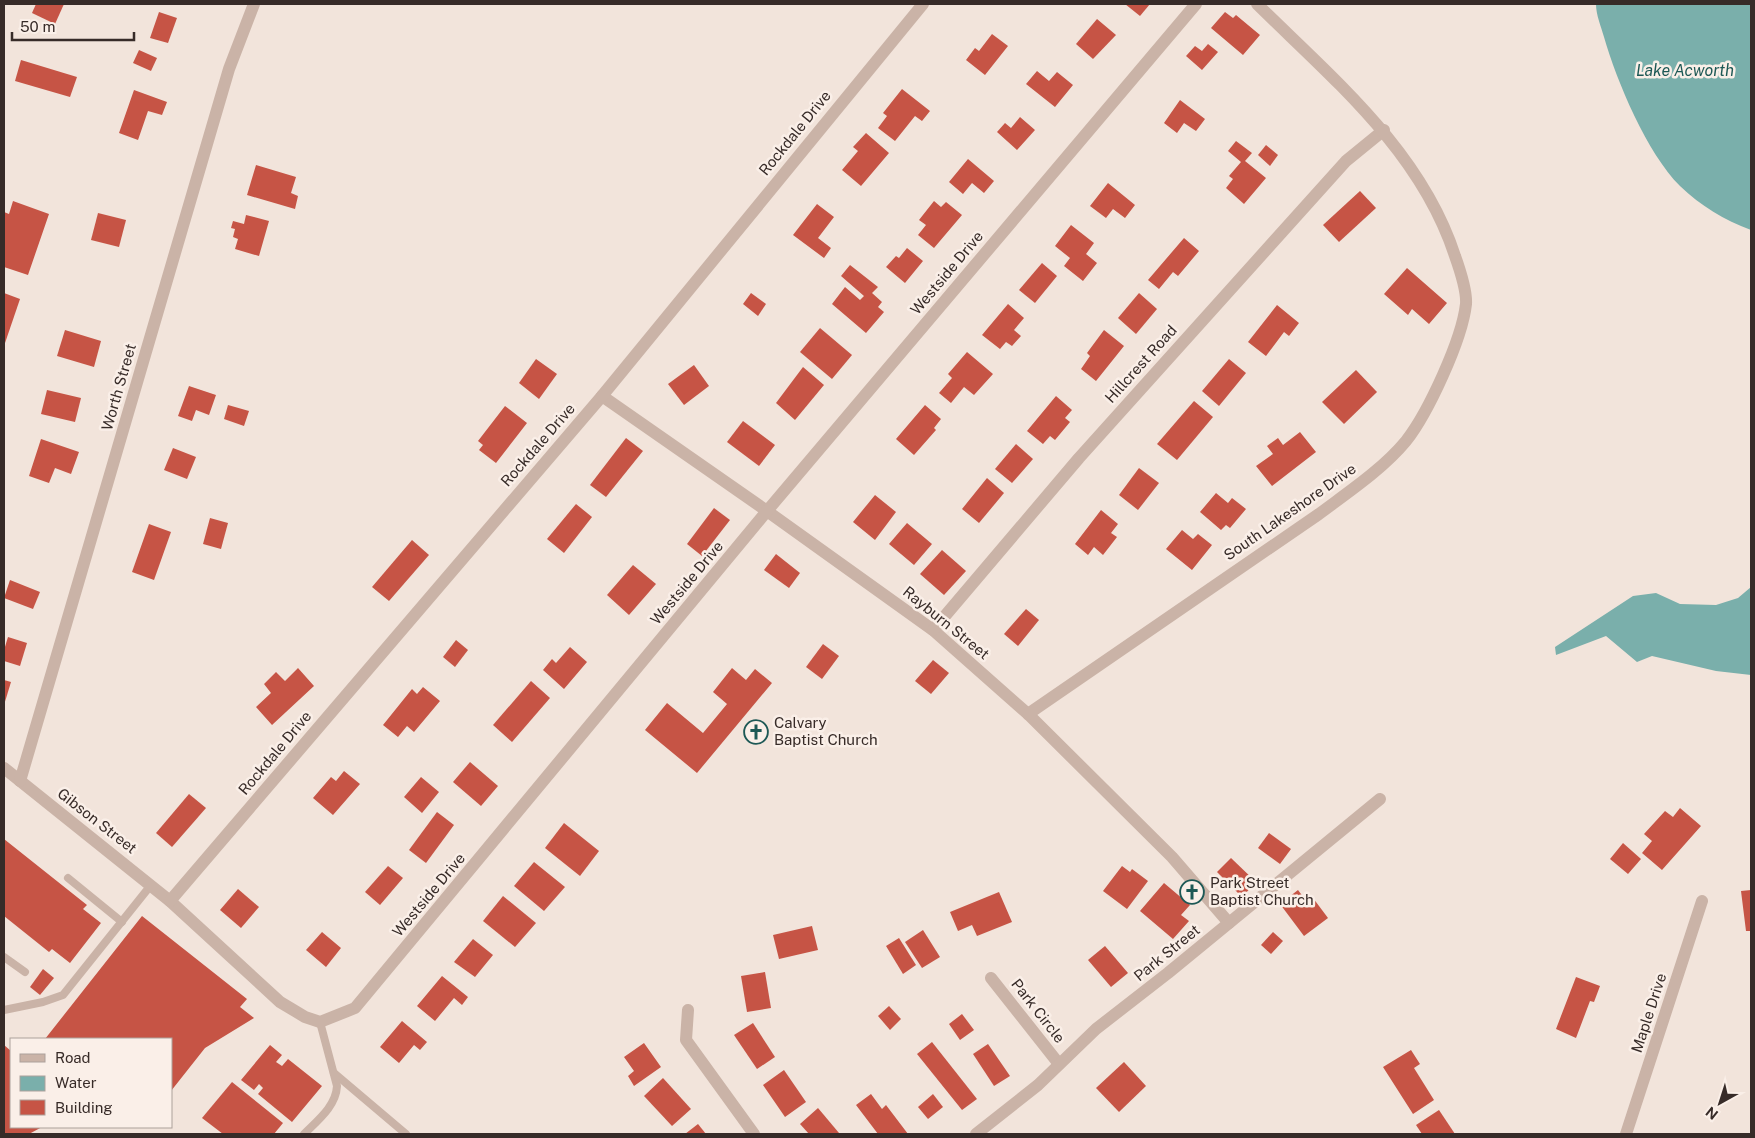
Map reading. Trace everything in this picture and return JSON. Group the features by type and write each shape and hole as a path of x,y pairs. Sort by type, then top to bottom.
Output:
{"street":[{"name":"Worth Street","path":"20,781 229,69 254,4"},
{"name":"Rockdale Drive","path":"170,900 602,396 923,4"},
{"name":"Westside Drive","path":"320,1022 355,1008 767,511 1196,4"},
{"name":"South Lakeshore Drive","path":"1028,714 1319,514 1364,480 1405,442 1420,420 1458,340 1466,302 1458,266 1448,232 1421,183 1384,130 1257,4"},
{"name":"Hillcrest Road","path":"933,630 1079,458 1332,176 1346,161 1384,130"},
{"name":"Rayburn Street","path":"602,396 933,630 1028,714 1172,856 1229,923"},
{"name":"Gibson Street","path":"4,768 170,900"},
{"name":"Park Street","path":"976,1134 1038,1085 1096,1028 1229,923 1380,799"},
{"path":"170,900 280,1002 305,1017 320,1022"},
{"name":"Maple Drive","path":"1626,1134 1702,901"},
{"name":"Park Circle","path":"991,978 1059,1064"},
{"path":"688,1010 686,1040 754,1134"}],"lane":[{"path":"68,878 122,922"},
{"path":"4,1010 43,1002 63,995 151,884"},
{"path":"4,957 25,972"},
{"path":"304,1134 325,1114 336,1096 337,1086 320,1022"},
{"path":"334,1073 406,1134"}],"water":[{"name":"Lake Acworth","path":"1596,4 1751,4 1751,230 1731,222 1696,200 1680,186 1656,155 1634,116 1617,75 1599,20"},
{"path":"1751,587 1751,675 1716,671 1652,656 1637,662 1606,636 1556,655 1555,647 1633,596 1656,593 1680,604 1716,605 1738,598"}],"building":[{"path":"36,4 64,4 55,24 32,13"},
{"path":"1125,4 1150,4 1140,16"},
{"path":"159,12 177,18 168,43 150,38"},
{"path":"1225,12 1233,18 1236,15 1260,35 1243,55 1211,28"},
{"path":"1097,19 1116,35 1093,59 1076,44"},
{"path":"992,34 1008,46 985,75 966,60 975,48 979,51"},
{"path":"1208,44 1218,52 1202,70 1186,56 1195,46 1202,51"},
{"path":"139,50 157,58 151,71 133,63"},
{"path":"21,60 77,77 70,97 15,81"},
{"path":"1037,71 1049,81 1057,72 1073,85 1055,107 1026,84"},
{"path":"902,89 930,111 922,121 915,116 895,141 878,128 887,116 883,113"},
{"path":"134,90 167,102 162,115 148,111 138,140 119,133"},
{"path":"1180,100 1205,119 1196,131 1184,123 1177,133 1164,123"},
{"path":"1020,117 1035,130 1017,150 997,132 1005,123 1011,128"},
{"path":"866,133 889,153 861,186 842,170 858,151 853,147"},
{"path":"1236,141 1252,153 1245,161 1266,178 1244,204 1226,188 1233,179 1229,176 1241,162 1228,151"},
{"path":"1266,145 1278,155 1270,166 1258,155"},
{"path":"968,159 994,181 984,193 972,183 963,194 949,182"},
{"path":"256,165 296,177 291,193 298,196 295,209 247,195"},
{"path":"1108,183 1135,205 1125,218 1113,209 1106,218 1090,206"},
{"path":"1360,191 1376,208 1339,242 1323,225"},
{"path":"13,201 49,214 28,275 4,267 4,212 9,214"},
{"path":"934,201 941,207 946,202 962,215 934,248 918,235 926,225 919,220"},
{"path":"817,204 834,217 818,238 831,248 824,258 793,235"},
{"path":"98,213 126,220 119,247 91,240"},
{"path":"246,215 269,221 259,256 235,249 238,239 233,237 235,229 231,228 233,221 244,224"},
{"path":"1071,225 1094,243 1086,254 1097,263 1083,281 1064,266 1070,258 1055,246"},
{"path":"1184,238 1199,251 1178,276 1173,272 1159,289 1148,280"},
{"path":"907,248 923,261 905,283 886,267 896,256 899,258"},
{"path":"1042,263 1057,276 1035,303 1019,290"},
{"path":"850,265 878,287 872,293 882,302 878,307 884,312 866,333 832,304 845,287 860,300 864,296 841,276"},
{"path":"1407,268 1447,303 1429,324 1412,309 1408,315 1384,294"},
{"path":"4,293 20,299 4,346"},
{"path":"751,293 766,304 758,316 743,304"},
{"path":"1139,293 1157,309 1136,334 1118,318"},
{"path":"1008,304 1024,318 1014,330 1021,336 1012,346 1006,342 1000,349 982,335"},
{"path":"1277,305 1299,323 1289,336 1284,332 1266,356 1248,342"},
{"path":"820,328 852,355 832,379 800,352"},
{"path":"65,330 101,341 94,367 57,356"},
{"path":"1104,330 1124,346 1096,381 1081,369 1090,356 1087,353"},
{"path":"967,352 993,374 974,395 964,387 951,403 939,393 952,378 948,374"},
{"path":"536,359 557,374 539,399 519,383"},
{"path":"1229,359 1246,373 1219,406 1202,391"},
{"path":"694,365 709,386 684,405 668,384"},
{"path":"803,367 824,385 795,420 776,403"},
{"path":"1356,370 1377,392 1344,424 1322,402"},
{"path":"189,386 216,395 209,415 196,410 192,421 178,416"},
{"path":"47,390 81,398 75,422 41,414"},
{"path":"1056,396 1072,410 1065,418 1070,422 1055,440 1050,436 1043,444 1027,431"},
{"path":"1194,401 1213,417 1177,460 1157,444"},
{"path":"228,405 249,411 244,426 224,419"},
{"path":"925,405 941,419 934,428 936,430 914,455 896,439"},
{"path":"505,406 527,423 496,463 479,450 483,445 478,441"},
{"path":"743,421 775,445 759,466 727,442"},
{"path":"1300,432 1316,452 1272,486 1256,466 1273,454 1267,446 1278,438 1283,445"},
{"path":"626,438 643,451 606,497 590,485"},
{"path":"41,439 79,452 71,474 55,468 49,483 29,476"},
{"path":"1016,444 1033,459 1012,483 995,469"},
{"path":"173,448 196,457 187,479 164,470"},
{"path":"1139,468 1159,483 1138,510 1119,495"},
{"path":"987,478 1004,493 979,523 962,509"},
{"path":"1216,493 1228,503 1232,498 1246,509 1230,528 1226,525 1221,530 1200,512"},
{"path":"875,495 896,512 875,540 853,522"},
{"path":"576,504 592,517 564,553 547,539"},
{"path":"714,508 730,520 702,556 687,544"},
{"path":"1101,510 1118,524 1111,533 1117,537 1103,555 1094,547 1088,555 1075,544"},
{"path":"210,518 228,523 221,549 203,544"},
{"path":"907,523 932,544 914,565 889,544"},
{"path":"149,524 171,532 154,580 132,572"},
{"path":"1182,530 1193,539 1198,534 1212,545 1192,570 1166,549"},
{"path":"412,540 429,555 389,601 372,587"},
{"path":"942,550 966,571 944,595 920,574"},
{"path":"776,554 800,573 789,588 764,570"},
{"path":"633,565 656,584 629,615 607,595"},
{"path":"10,580 40,592 33,609 4,598"},
{"path":"1026,609 1039,620 1018,646 1004,634"},
{"path":"8,637 27,643 20,666 4,661 4,650"},
{"path":"456,640 468,650 455,667 443,657"},
{"path":"823,644 839,656 822,679 806,667"},
{"path":"570,647 587,662 564,689 543,670 552,659 556,663"},
{"path":"933,660 949,673 931,694 915,681"},
{"path":"298,668 314,686 272,725 256,707 271,693 264,684 276,672 285,681"},
{"path":"732,668 746,680 755,669 772,683 697,773 645,730 667,703 703,733 727,704 713,692"},
{"path":"4,680 11,682 4,705"},
{"path":"531,681 550,698 512,742 493,725"},
{"path":"423,687 440,701 414,732 407,726 398,737 383,725 412,689 417,694"},
{"path":"470,762 498,786 481,806 453,782"},
{"path":"344,771 360,784 333,815 313,798 331,777 336,781"},
{"path":"421,777 439,792 422,813 404,797"},
{"path":"189,794 206,808 172,847 156,833"},
{"path":"1680,808 1701,826 1662,870 1642,853 1652,841 1644,834 1665,811 1673,817"},
{"path":"437,812 454,825 426,863 409,850"},
{"path":"564,823 599,851 580,876 545,848"},
{"path":"1269,833 1291,849 1280,864 1258,848"},
{"path":"4,839 87,905 83,909 101,923 70,963 52,949 49,952 4,916"},
{"path":"1623,843 1641,859 1628,874 1610,859"},
{"path":"1231,858 1256,882 1242,897 1217,872"},
{"path":"534,862 565,887 544,911 514,886"},
{"path":"388,866 403,878 380,905 365,892"},
{"path":"1122,866 1130,872 1132,869 1148,881 1127,909 1103,891"},
{"path":"1164,883 1190,905 1181,915 1189,921 1173,939 1140,911"},
{"path":"238,889 259,907 241,928 220,910"},
{"path":"1298,890 1307,902 1313,898 1328,918 1304,936 1280,904"},
{"path":"1751,890 1751,931 1746,931 1741,891"},
{"path":"999,892 1012,922 977,936 972,925 958,931 950,912"},
{"path":"503,896 536,923 515,947 483,921"},
{"path":"142,916 247,999 240,1007 254,1018 205,1048 172,1090 172,1038 46,1038"},
{"path":"812,926 818,950 779,959 773,935"},
{"path":"923,930 940,957 922,968 905,942"},
{"path":"322,932 341,948 326,967 306,950"},
{"path":"1273,932 1283,941 1271,954 1261,945"},
{"path":"899,938 916,965 903,974 886,946"},
{"path":"473,939 493,955 475,977 454,962"},
{"path":"1105,946 1128,973 1111,987 1088,960"},
{"path":"43,969 54,978 40,995 30,987"},
{"path":"765,972 771,1008 747,1012 741,976"},
{"path":"442,976 468,997 462,1005 454,998 435,1021 417,1006"},
{"path":"1576,977 1600,986 1594,1002 1590,1001 1576,1038 1556,1029"},
{"path":"889,1006 901,1019 890,1030 878,1016"},
{"path":"962,1014 974,1030 960,1040 949,1024"},
{"path":"402,1021 427,1042 420,1050 414,1045 399,1063 380,1047"},
{"path":"753,1023 775,1057 757,1069 734,1035"},
{"path":"932,1042 977,1099 962,1110 917,1054"},
{"path":"644,1043 661,1067 634,1086 628,1076 634,1071 624,1057"},
{"path":"988,1044 1010,1076 994,1086 973,1054"},
{"path":"4,1045 10,1050 10,1128 40,1128 29,1134 4,1134"},
{"path":"270,1045 282,1055 276,1062 282,1066 288,1059 322,1086 292,1122 258,1094 263,1088 259,1084 254,1090 241,1080"},
{"path":"1411,1050 1420,1064 1414,1068 1434,1100 1413,1114 1383,1067"},
{"path":"1124,1062 1146,1086 1119,1112 1096,1088"},
{"path":"784,1070 806,1102 785,1117 763,1085"},
{"path":"663,1078 691,1109 672,1126 644,1096"},
{"path":"232,1082 283,1123 274,1134 223,1134 202,1118"},
{"path":"871,1094 882,1109 886,1105 908,1134 878,1134 856,1105"},
{"path":"933,1094 943,1107 928,1119 918,1107"},
{"path":"818,1108 839,1133 809,1134 800,1124"},
{"path":"1439,1110 1455,1134 1422,1134 1416,1125"},
{"path":"698,1124 706,1134 685,1134"}],"place":[{"name":"Calvary Baptist Church","path":"756,732"},
{"name":"Park Street Baptist Church","path":"1192,892"}]}
